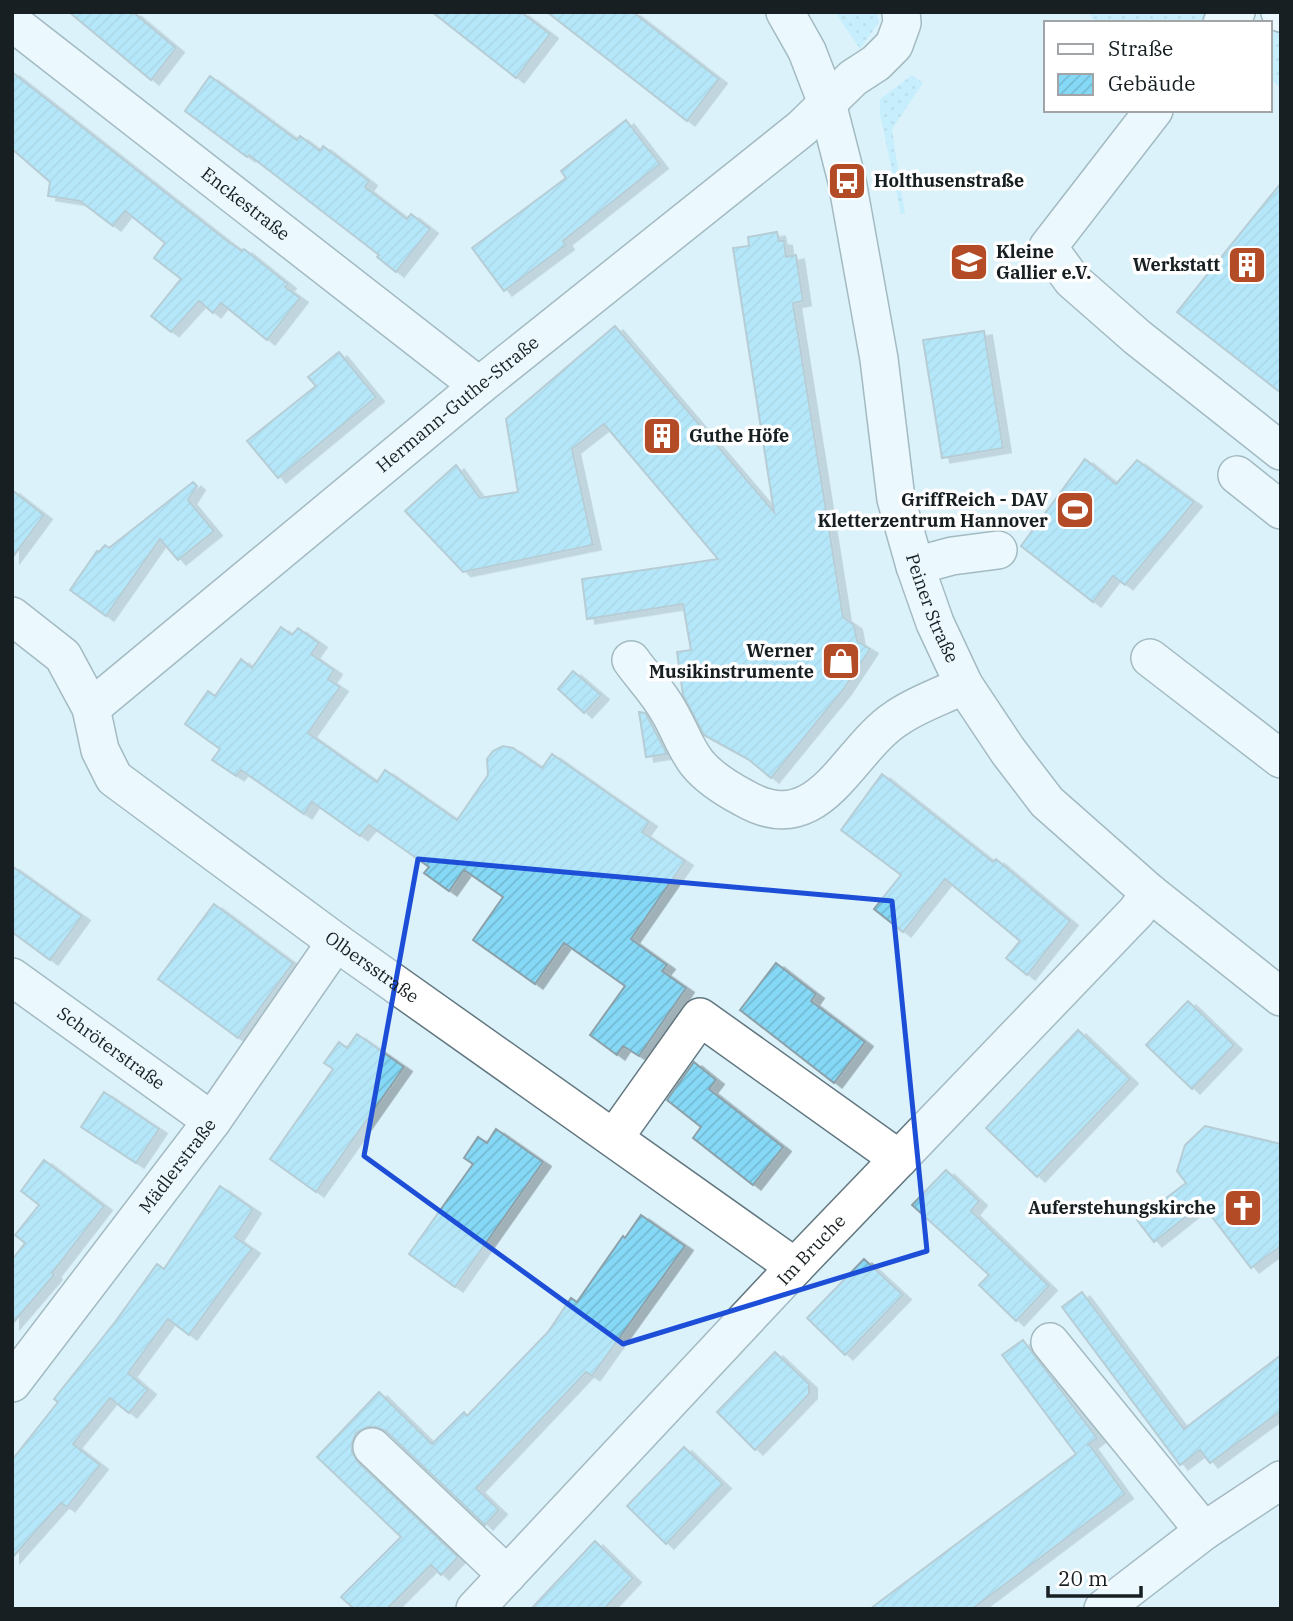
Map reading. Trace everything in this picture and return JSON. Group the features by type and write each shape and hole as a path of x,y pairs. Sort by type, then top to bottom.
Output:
{"street":[{"name":"Peiner Straße","path":"785,12 807,51 827,103 847,181 879,359 896,499 934,623 964,685 1008,751 1047,802 1150,893 1281,997"},
{"path":"827,103 894,45 902,23 901,12"},
{"name":"Enckestraße","path":"12,22 479,386"},
{"name":"Hermann-Guthe-Straße","path":"90,708 479,386 802,128 827,103"},
{"path":"1152,112 1048,247 1081,289 1281,451"},
{"path":"1237,475 1281,510"},
{"path":"915,566 952,556 998,550"},
{"name":"Olbersstraße","path":"12,616 63,656 90,708 100,750 114,778 336,942 795,1267"},
{"path":"1150,659 1281,759"},
{"path":"631,660 668,709 698,764 731,791 752,803 778,809 793,809 820,797 834,785 876,735 897,717 964,685"},
{"name":"Im Bruche","path":"475,1609 795,1267 1136,912 1150,893"},
{"name":"Mädlerstraße","path":"12,1383 212,1121 336,942"},
{"name":"Schröterstraße","path":"12,977 212,1121"},
{"path":"614,1138 700,1017 899,1159"},
{"path":"1050,1342 1204,1531"},
{"path":"372,1447 508,1575"},
{"path":"1103,1609 1204,1531 1281,1480"}],"highlighted area":[{"path":"418,859 892,901 927,1251 623,1344 364,1156"}],"shaded area":[{"path":"835,12 877,12 879,22 860,49"},
{"path":"1088,12 1212,12 1205,21 1094,21"},
{"path":"1272,26 1281,30 1281,88 1272,81"},
{"path":"912,75 923,83 892,129 905,214 901,214 880,114 880,99"}],"building":[{"path":"69,12 133,12 176,48 151,80"},
{"path":"432,12 521,12 550,34 516,78"},
{"path":"547,12 633,12 719,79 687,121"},
{"path":"12,72 226,240 242,251 244,249 288,284 285,287 300,298 267,340 221,303 213,313 199,301 171,332 151,316 181,279 154,258 165,243 125,211 113,226 80,201 48,196 50,182 12,149"},
{"path":"210,76 297,140 300,136 320,151 323,146 369,181 365,187 407,219 411,214 430,229 396,272 377,257 379,255 249,155 247,157 185,111"},
{"path":"626,120 660,164 563,241 566,245 504,291 472,248 566,178 561,171"},
{"name":"Werkstatt","path":"1281,183 1281,393 1177,312"},
{"path":"777,232 779,241 784,241 786,257 796,255 803,301 793,303 843,617 854,625 857,641 870,649 843,690 771,778 748,759 704,735 683,695 677,652 691,650 683,604 587,619 582,579 718,559 604,424 572,449 593,545 463,572 405,511 456,465 480,498 518,492 506,419 615,326 774,512 733,248 749,246 748,237"},
{"path":"984,331 1003,448 942,458 923,340"},
{"path":"339,352 376,397 278,478 247,441 316,386 308,377"},
{"name":"GriffReich - DAV Kletterzentrum Hannover","path":"1085,459 1116,484 1137,460 1194,502 1125,585 1113,576 1093,602 1021,546"},
{"path":"193,482 197,486 188,500 214,531 178,560 160,539 106,616 70,590 97,551 105,545 109,548"},
{"path":"12,490 44,515 12,558"},
{"path":"281,627 292,635 298,628 319,643 311,654 334,670 328,679 340,687 308,733 377,782 385,770 457,820 488,775 487,759 493,751 503,746 513,748 542,768 552,754 649,822 642,832 685,861 631,939 667,965 662,971 686,988 639,1056 623,1046 617,1055 590,1035 625,986 564,943 535,984 473,940 503,897 464,870 449,891 424,873 429,867 369,825 360,836 312,802 304,814 241,770 236,776 212,760 220,749 185,724 208,691 215,696 241,659 252,668"},
{"path":"573,671 601,695 584,713 558,689"},
{"path":"639,712 647,716 667,754 646,757"},
{"path":"882,774 993,862 996,859 1070,921 1027,975 1006,958 1020,941 945,879 903,932 874,909 901,875 841,830"},
{"path":"12,866 82,916 50,960 12,932"},
{"path":"214,904 293,963 238,1038 158,979"},
{"path":"776,963 816,994 811,1001 865,1042 834,1083 740,1010"},
{"path":"1188,1001 1234,1045 1192,1089 1146,1045"},
{"path":"1078,1030 1130,1079 1037,1177 986,1128"},
{"path":"357,1034 404,1067 316,1192 270,1159 333,1069 324,1063 339,1042 347,1048"},
{"path":"694,1062 716,1080 709,1089 783,1147 753,1185 693,1138 701,1127 667,1100"},
{"path":"104,1092 159,1129 136,1163 81,1127"},
{"name":"Auferstehungskirche","path":"1205,1126 1281,1144 1281,1246 1251,1268 1202,1204 1154,1242 1137,1220 1186,1183 1177,1171 1185,1145"},
{"path":"496,1129 543,1162 455,1287 409,1254 473,1164 464,1158 478,1137 487,1143"},
{"path":"44,1160 104,1206 52,1273 54,1275 12,1324 12,1260 25,1243 15,1235 39,1205 21,1191"},
{"path":"946,1170 979,1201 971,1211 1049,1286 1016,1321 979,1285 989,1275 912,1205"},
{"path":"220,1186 253,1209 235,1237 252,1249 189,1335 168,1319 128,1373 148,1390 129,1413 110,1398 73,1444 100,1465 67,1507 61,1503 12,1558 12,1460 58,1402 54,1399 157,1264 164,1269"},
{"path":"641,1215 685,1246 592,1376 586,1372 476,1488 499,1510 485,1525 386,1431 367,1427 356,1433 352,1452 358,1462 458,1557 441,1575 431,1565 387,1609 354,1609 341,1597 401,1537 317,1457 379,1392 432,1444 464,1412 467,1416 548,1332 571,1298 577,1302"},
{"path":"864,1259 903,1295 845,1355 807,1318"},
{"path":"1082,1292 1184,1429 1281,1355 1281,1411 1210,1463 1200,1450 1180,1465 1062,1307"},
{"path":"1023,1340 1097,1438 1089,1444 1125,1494 972,1609 870,1609 1076,1454 1002,1355"},
{"path":"775,1352 809,1384 809,1394 755,1450 717,1412"},
{"path":"684,1447 723,1484 666,1544 627,1506"},
{"path":"595,1541 633,1578 604,1609 531,1609"}],"place":[{"name":"Holthusenstraße","path":"847,181"},
{"name":"Kleine Gallier e.V.","path":"969,262"},
{"name":"Werkstatt","path":"1247,265"},
{"name":"Guthe Höfe","path":"662,436"},
{"name":"GriffReich - DAV Kletterzentrum Hannover","path":"1075,510"},
{"name":"Werner Musikinstrumente","path":"841,661"},
{"name":"Auferstehungskirche","path":"1243,1208"}]}
